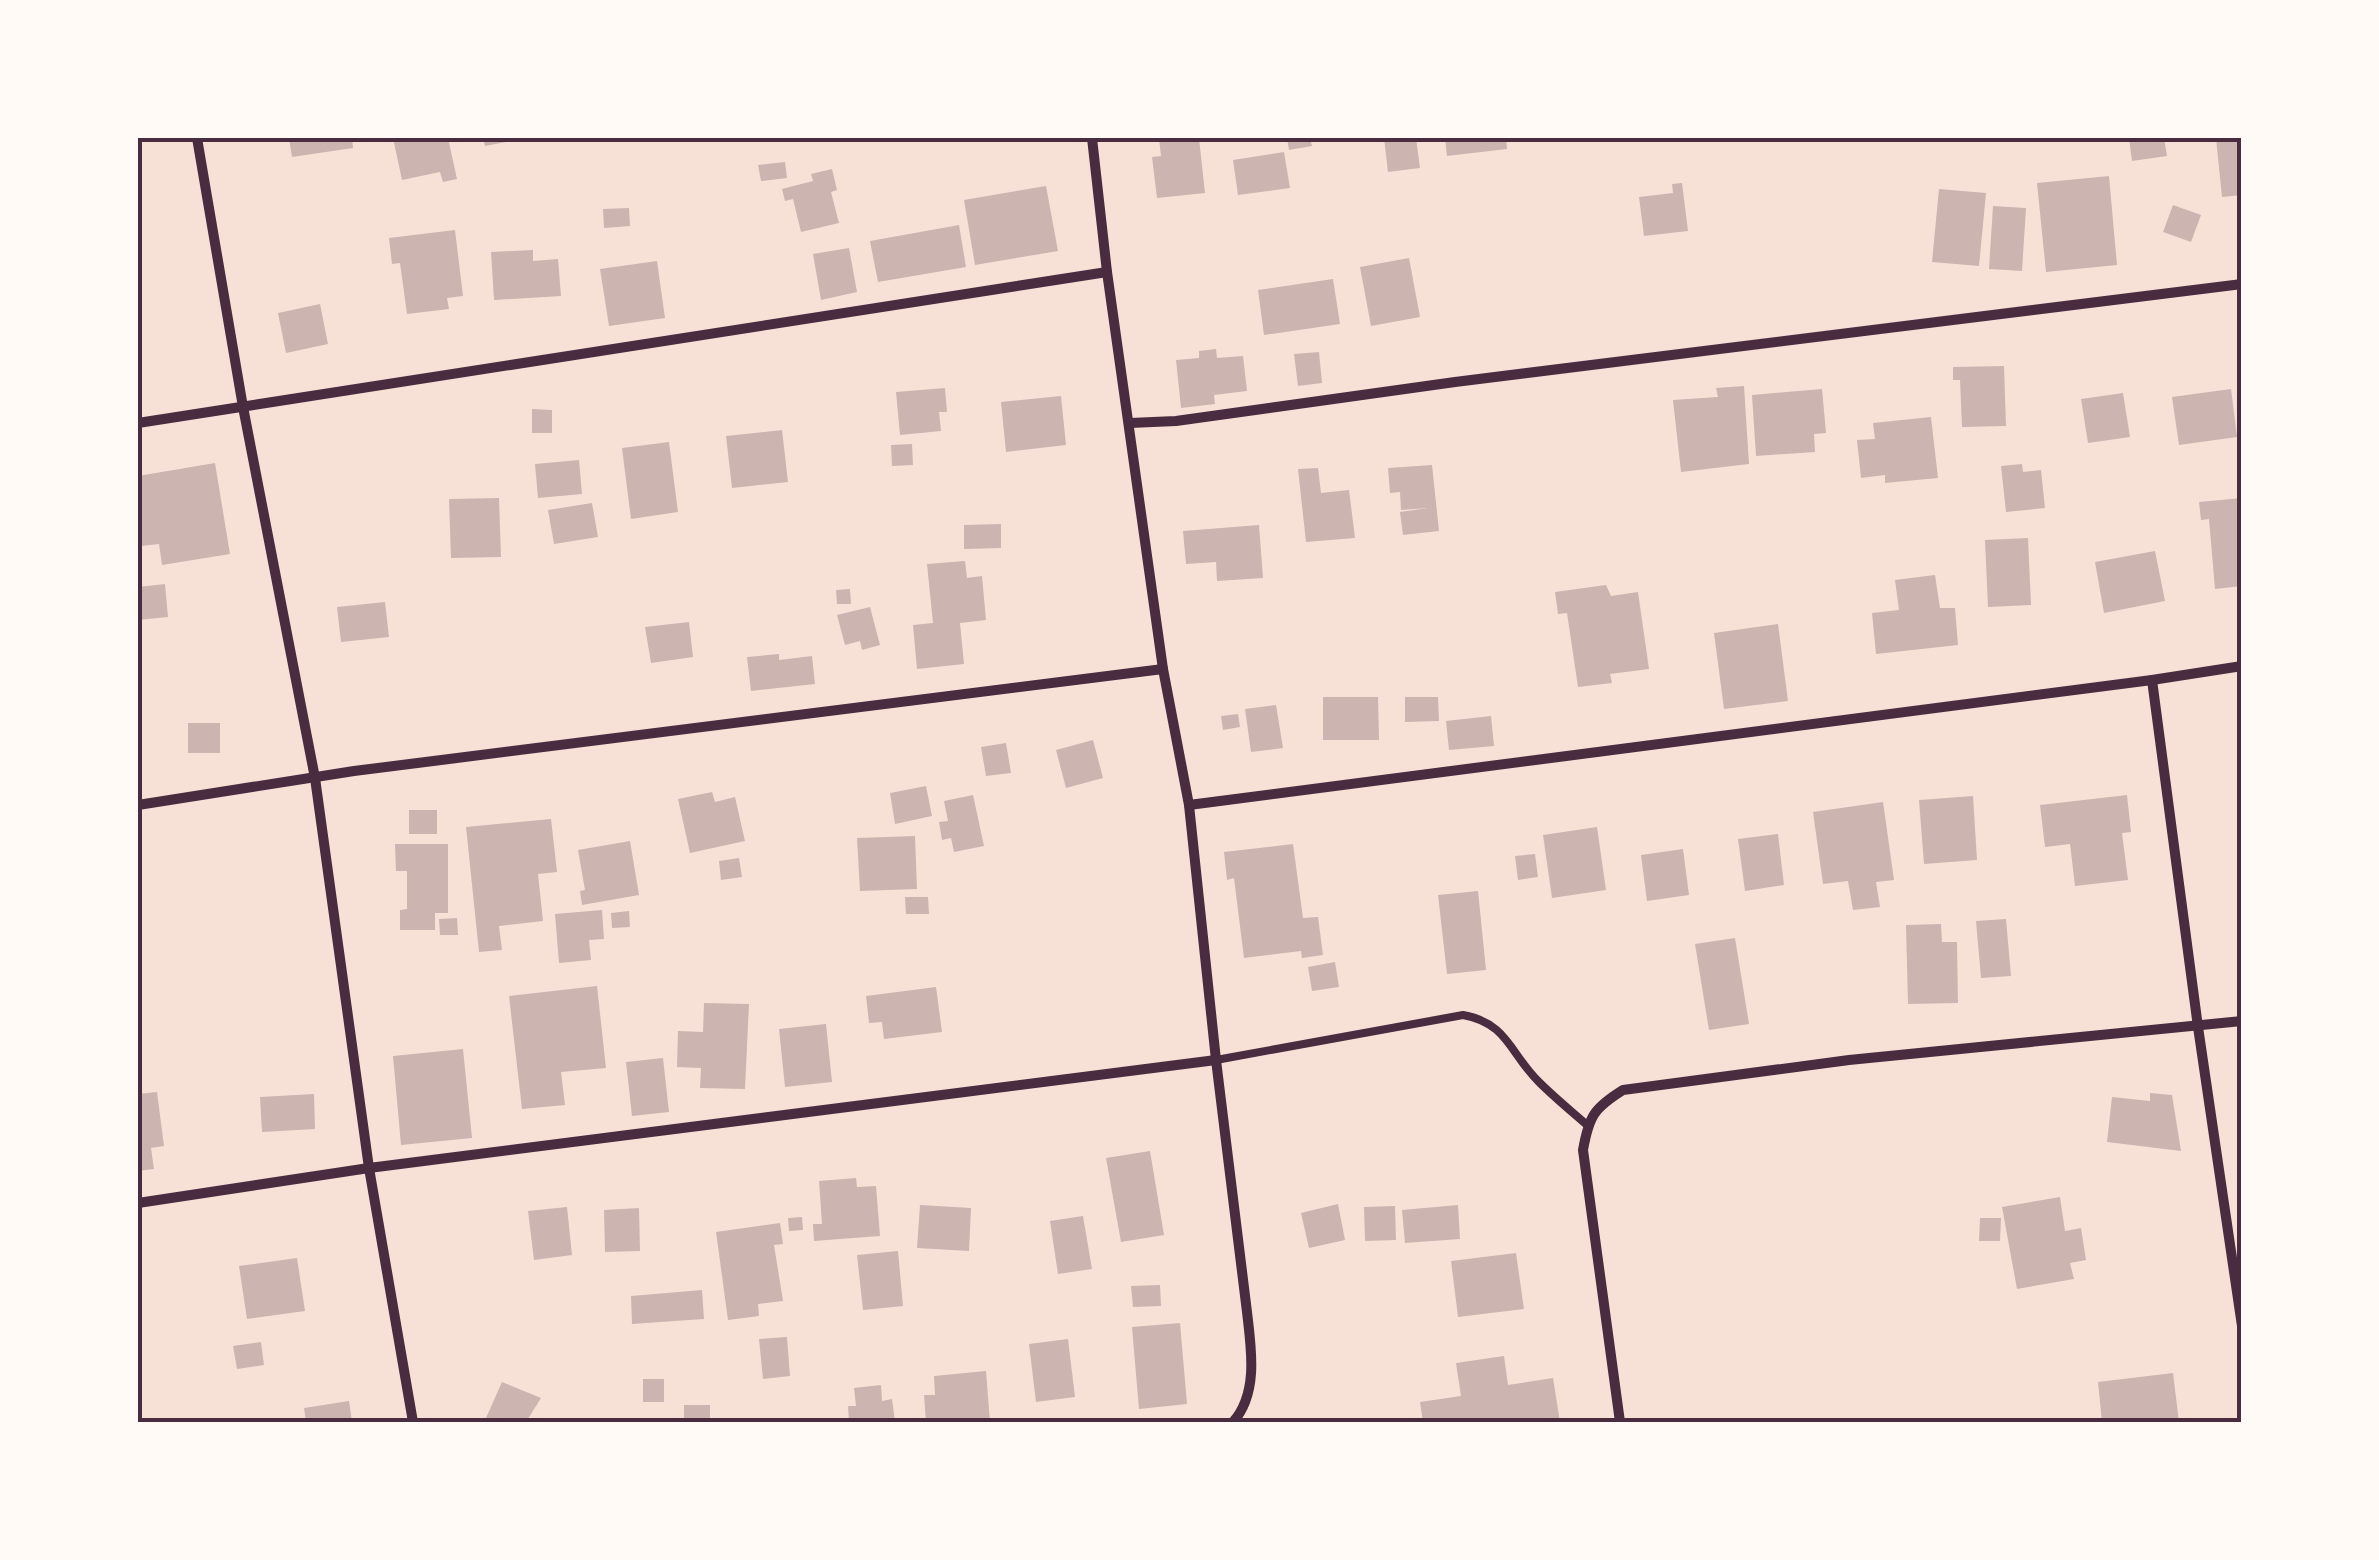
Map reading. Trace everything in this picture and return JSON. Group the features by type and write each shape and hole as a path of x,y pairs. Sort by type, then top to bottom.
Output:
{"street":[{"path":"197,138 315,778 369,1168 413,1422"},
{"path":"1092,138 1162,669 1188,805 1252,1348 1250,1386 1242,1412 1233,1422"},
{"path":"138,423 1107,272"},
{"path":"1130,423 1176,421 1455,382 2242,284"},
{"path":"1188,805 2242,666"},
{"path":"138,806 374,768 1162,669"},
{"path":"2152,680 2242,1326"},
{"path":"1620,1422 1583,1150 1587,1125 1604,1102 1623,1090 1849,1060 2242,1021"},
{"path":"138,1203 369,1168 1216,1060"}],"lane":[{"path":"1216,1060 1463,1015 1483,1018 1498,1029 1537,1080 1587,1125"}],"building":[{"path":"289,138 352,138 353,148 292,157"},
{"path":"393,138 448,138 457,179 443,182 440,172 402,180"},
{"path":"483,138 522,138 522,139 485,146"},
{"path":"1159,138 1199,138 1205,193 1157,198 1152,157 1161,156"},
{"path":"1287,138 1310,138 1312,146 1289,150"},
{"path":"1384,138 1416,138 1420,168 1388,172"},
{"path":"1445,138 1506,138 1507,149 1447,156"},
{"path":"2129,138 2164,138 2167,156 2132,161"},
{"path":"2216,138 2242,138 2242,195 2222,197"},
{"path":"1284,152 1290,188 1238,195 1233,160"},
{"path":"785,162 787,178 761,181 758,165"},
{"path":"832,169 837,190 831,192 839,223 801,232 793,199 785,201 782,189 813,181 811,174"},
{"path":"2109,176 2117,265 2046,272 2037,183"},
{"path":"1682,183 1688,231 1644,236 1639,197 1673,193 1672,184"},
{"path":"1046,186 1058,251 975,265 964,200"},
{"path":"1939,189 1986,193 1979,266 1932,262"},
{"path":"2173,205 2201,215 2191,242 2163,232"},
{"path":"1993,206 2026,208 2022,271 1989,269"},
{"path":"629,208 630,226 604,228 603,209"},
{"path":"959,225 966,267 878,282 870,241"},
{"path":"455,230 463,296 447,298 449,309 407,314 400,263 392,264 389,238"},
{"path":"849,248 857,292 821,300 813,254"},
{"path":"533,250 533,261 558,259 561,296 494,300 491,252"},
{"path":"1409,258 1420,317 1371,326 1360,267"},
{"path":"657,261 665,318 609,326 600,269"},
{"path":"1333,279 1340,324 1264,335 1258,290"},
{"path":"320,304 328,344 286,353 278,313"},
{"path":"1216,349 1217,358 1243,356 1247,391 1214,395 1215,404 1181,408 1176,360 1199,358 1199,351"},
{"path":"1319,352 1322,383 1298,386 1294,354"},
{"path":"2004,366 2006,426 1962,427 1960,380 1953,380 1953,367"},
{"path":"1744,386 1749,464 1681,472 1673,400 1718,397 1716,388"},
{"path":"945,388 947,412 939,412 941,431 900,435 896,392"},
{"path":"1822,389 1826,433 1814,434 1815,452 1756,456 1752,395"},
{"path":"2231,389 2237,437 2179,445 2172,397"},
{"path":"2123,393 2130,437 2088,443 2081,399"},
{"path":"1061,396 1066,445 1006,452 1001,402"},
{"path":"532,409 552,410 552,433 532,433"},
{"path":"1931,417 1938,478 1885,483 1885,475 1861,478 1857,440 1875,439 1873,423"},
{"path":"782,430 788,482 732,488 726,436"},
{"path":"669,442 678,512 631,519 622,448"},
{"path":"912,444 913,465 892,466 891,445"},
{"path":"579,460 582,494 538,498 535,464"},
{"path":"215,463 230,554 162,565 159,544 141,546 138,476"},
{"path":"2022,464 2023,472 2041,470 2045,508 2006,512 2001,466"},
{"path":"1432,465 1439,531 1403,535 1400,512 1428,508 1401,510 1400,492 1390,493 1388,468"},
{"path":"1318,468 1321,493 1349,490 1355,538 1306,542 1298,469"},
{"path":"499,498 501,557 451,558 449,499"},
{"path":"2242,498 2242,586 2215,589 2209,519 2201,520 2199,502"},
{"path":"592,503 598,537 554,544 548,510"},
{"path":"1001,524 1001,548 964,549 964,525"},
{"path":"1259,525 1263,578 1217,581 1216,562 1186,564 1183,531"},
{"path":"2028,538 2031,605 1988,607 1985,540"},
{"path":"2155,551 2165,601 2104,613 2095,562"},
{"path":"965,561 967,578 982,576 986,620 960,623 964,664 917,669 913,625 933,623 927,564"},
{"path":"1935,575 1940,608 1955,608 1958,645 1876,654 1872,613 1899,610 1895,580"},
{"path":"165,584 168,617 138,620 138,587"},
{"path":"1606,585 1611,596 1638,592 1649,669 1610,674 1612,683 1578,687 1567,613 1558,614 1555,592"},
{"path":"850,589 851,604 837,604 836,590"},
{"path":"385,602 389,637 341,642 337,607"},
{"path":"870,607 880,645 862,650 860,641 845,645 837,615"},
{"path":"689,622 693,657 651,663 645,627"},
{"path":"1778,624 1788,701 1724,709 1714,633"},
{"path":"779,654 779,660 812,656 815,684 751,691 747,657"},
{"path":"1323,697 1378,697 1379,740 1323,740"},
{"path":"1405,697 1438,697 1439,721 1405,722"},
{"path":"1276,705 1283,748 1251,752 1245,709"},
{"path":"1238,714 1240,727 1223,730 1221,716"},
{"path":"1491,716 1494,746 1449,750 1446,721"},
{"path":"188,723 220,723 220,753 188,753"},
{"path":"1093,740 1103,778 1066,788 1056,750"},
{"path":"1006,743 1011,773 986,776 981,747"},
{"path":"926,786 932,816 895,824 890,793"},
{"path":"712,792 715,802 735,797 745,841 690,853 678,799"},
{"path":"973,795 984,846 954,852 951,838 942,840 939,822 948,821 944,801"},
{"path":"2127,795 2131,832 2122,833 2128,880 2075,886 2070,844 2045,847 2040,805"},
{"path":"1973,796 1977,860 1924,864 1919,800"},
{"path":"1883,802 1894,880 1876,882 1880,907 1853,910 1848,881 1823,884 1813,812"},
{"path":"409,810 437,810 437,834 409,834"},
{"path":"551,819 557,872 538,874 543,921 499,926 502,950 479,952 466,827"},
{"path":"1597,827 1606,890 1552,898 1543,835"},
{"path":"1778,834 1784,885 1745,891 1738,839"},
{"path":"915,836 917,889 860,891 857,838"},
{"path":"630,841 639,895 582,905 580,891 585,890 578,850"},
{"path":"395,844 448,844 448,913 435,913 435,930 400,930 400,910 407,909 407,871 396,871"},
{"path":"1293,844 1303,918 1318,917 1323,955 1302,958 1301,951 1244,958 1234,878 1227,880 1224,852"},
{"path":"1683,849 1689,895 1647,901 1641,855"},
{"path":"1535,854 1538,877 1518,880 1515,856"},
{"path":"739,858 742,877 721,880 719,861"},
{"path":"1478,891 1486,970 1447,974 1438,895"},
{"path":"905,897 928,897 929,914 906,914"},
{"path":"602,910 604,939 589,940 591,960 559,963 555,914"},
{"path":"629,911 630,927 612,928 611,913"},
{"path":"457,918 458,935 440,935 439,919"},
{"path":"2006,919 2011,976 1981,978 1976,921"},
{"path":"1941,924 1942,942 1957,942 1958,1003 1908,1004 1906,925"},
{"path":"1735,938 1749,1024 1709,1030 1695,944"},
{"path":"1335,962 1339,987 1312,991 1308,967"},
{"path":"597,986 606,1068 561,1072 565,1105 522,1109 509,996"},
{"path":"936,987 942,1032 884,1039 882,1022 869,1023 866,996"},
{"path":"704,1003 749,1004 745,1089 700,1088 701,1068 677,1067 678,1031 703,1032"},
{"path":"826,1024 832,1082 785,1087 779,1029"},
{"path":"463,1049 472,1138 401,1145 393,1056"},
{"path":"663,1058 669,1112 632,1116 626,1062"},
{"path":"157,1092 164,1146 151,1148 154,1169 138,1171 138,1094"},
{"path":"2150,1093 2172,1095 2181,1151 2107,1142 2112,1097 2150,1101"},
{"path":"314,1094 315,1129 262,1132 260,1097"},
{"path":"1150,1151 1164,1235 1121,1242 1106,1158"},
{"path":"856,1178 857,1187 876,1186 880,1236 814,1241 813,1224 822,1224 819,1181"},
{"path":"2060,1197 2065,1231 2081,1228 2086,1260 2070,1263 2074,1279 2017,1289 2002,1207"},
{"path":"1338,1204 1345,1240 1309,1248 1301,1213"},
{"path":"920,1205 971,1208 969,1251 917,1248"},
{"path":"1458,1205 1460,1239 1405,1243 1402,1210"},
{"path":"1395,1206 1396,1240 1365,1241 1364,1207"},
{"path":"567,1207 572,1255 534,1260 528,1211"},
{"path":"639,1208 640,1251 605,1252 604,1210"},
{"path":"1083,1216 1092,1269 1058,1274 1050,1221"},
{"path":"802,1217 803,1230 789,1231 788,1218"},
{"path":"1980,1218 2001,1218 2000,1241 1979,1241"},
{"path":"780,1223 783,1244 774,1245 783,1301 758,1304 759,1316 728,1320 716,1232"},
{"path":"898,1251 903,1306 863,1310 857,1255"},
{"path":"1516,1253 1524,1309 1458,1317 1451,1261"},
{"path":"297,1258 305,1311 247,1319 239,1266"},
{"path":"1160,1285 1161,1306 1133,1307 1131,1286"},
{"path":"702,1290 704,1319 632,1324 631,1296"},
{"path":"1180,1323 1187,1404 1139,1409 1132,1327"},
{"path":"787,1337 790,1376 763,1379 759,1339"},
{"path":"1068,1339 1075,1397 1036,1402 1029,1344"},
{"path":"261,1342 264,1365 237,1369 233,1346"},
{"path":"1504,1356 1508,1385 1553,1378 1560,1422 1423,1422 1420,1402 1461,1396 1456,1363"},
{"path":"986,1371 990,1422 926,1422 924,1395 935,1395 934,1376"},
{"path":"2173,1373 2179,1422 2102,1422 2098,1382"},
{"path":"643,1379 664,1379 664,1402 643,1402"},
{"path":"502,1382 541,1398 526,1422 457,1422 486,1418"},
{"path":"881,1385 882,1401 892,1399 895,1422 849,1422 848,1406 856,1406 854,1388"},
{"path":"349,1401 352,1422 306,1422 304,1408"},
{"path":"684,1405 710,1405 710,1422 665,1422 665,1418 684,1418"}]}
